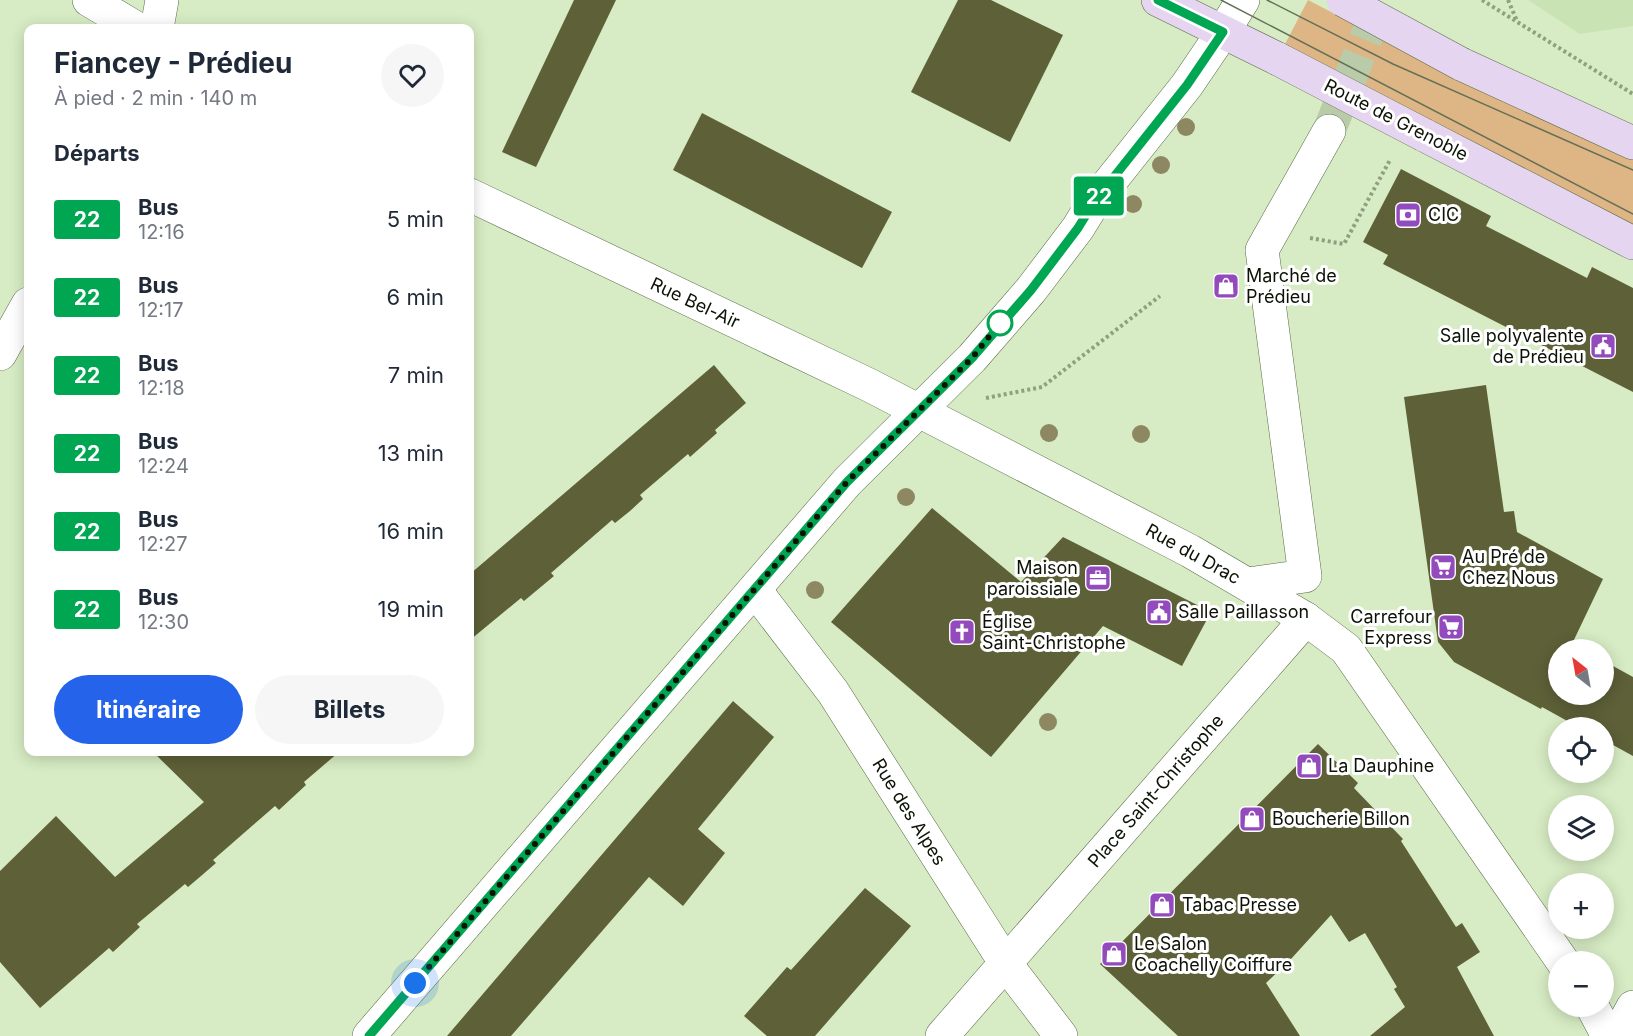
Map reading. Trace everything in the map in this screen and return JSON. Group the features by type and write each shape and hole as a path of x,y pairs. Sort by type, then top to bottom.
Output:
{"main road":[{"name":"Route de Grenoble","path":"1158,0 1278,59 1633,243"},
{"path":"1343,0 1461,64 1633,143"}],"street":[{"path":"88,0 129,24"},
{"path":"158,24 162,0"},
{"path":"369,1036 847,482 972,358 1031,290 1078,228 1094,202 1187,85 1243,0"},
{"path":"1248,584 1305,576 1262,250 1329,131"},
{"name":"Rue Bel-Air","path":"474,197 869,385 919,412"},
{"path":"0,354 24,311"},
{"name":"Rue du Drac","path":"919,412 1190,550 1306,619 1346,649 1555,951"},
{"name":"Rue des Alpes","path":"755,590 833,692 1006,964 1060,1036"},
{"name":"Place Saint-Christophe","path":"942,1036 1306,619"},
{"path":"1617,1036 1633,1007"},
{"path":"1598,1017 1608,1036"}],"path":[{"path":"1482,0 1633,94"},
{"path":"1508,0 1518,22"},
{"path":"1274,230 1344,244 1393,156"},
{"path":"975,401 1042,387 1160,296"}],"shaded area":[{"path":"1308,0 1408,52 1633,157 1633,226 1284,46"},
{"path":"1528,0 1633,0 1633,26 1580,34"}],"building":[{"path":"574,0 616,0 536,167 502,152"},
{"path":"958,0 991,0 1063,35 1010,142 911,92"},
{"path":"702,113 892,212 862,268 673,170"},
{"path":"1401,169 1491,216 1486,226 1587,278 1592,267 1633,288 1633,392 1383,264 1388,255 1363,242"},
{"path":"714,365 746,403 715,430 717,433 690,457 688,454 640,495 643,499 630,511 615,523 612,520 551,573 554,576 524,601 521,598 474,637 474,571"},
{"path":"1486,385 1504,512 1514,511 1517,532 1603,579 1574,639 1548,639 1548,705 1614,705 1614,667 1633,677 1633,756 1614,746 1614,717 1560,717 1542,707 1541,709 1454,662 1438,642 1404,397"},
{"name":"Église Saint-Christophe","path":"932,508 1021,582 1063,537 1211,612 1182,666 1103,626 991,757 831,622"},
{"path":"733,701 774,737 698,829 725,853 683,906 649,877 511,1036 447,1036"},
{"path":"1318,744 1358,783 1354,788 1403,839 1401,841 1456,927 1462,923 1480,952 1457,967 1494,1036 1370,1036 1405,1007 1394,989 1397,987 1365,933 1349,942 1331,915 1266,983 1300,1036 1178,1036 1100,964"},
{"path":"157,756 334,756 304,782 306,785 279,810 275,806 213,860 216,863 201,876 188,887 185,884 137,924 140,927 113,952 109,948 40,1008 0,962 0,871 56,816 115,877 204,802"},
{"path":"865,888 911,926 815,1036 767,1036 744,1016 787,967 791,970"}],"tunnel":[{"path":"1329,131 1381,0"}],"tram line":[{"path":"1221,0 1633,214"},
{"path":"1267,0 1393,64 1633,170"}],"bus line":[{"name":"22","path":"369,1036 847,482 972,358 1031,290 1078,228 1094,202 1187,85 1223,32 1158,0"}],"place":[{"name":"CIC","path":"1408,215"},
{"name":"Marché de Prédieu","path":"1226,286"},
{"name":"Salle polyvalente de Prédieu","path":"1603,346"},
{"name":"Au Pré de Chez Nous","path":"1443,567"},
{"name":"Maison paroissiale","path":"1098,578"},
{"name":"Salle Paillasson","path":"1159,612"},
{"name":"Carrefour Express","path":"1451,627"},
{"name":"Église Saint-Christophe","path":"962,632"},
{"name":"La Dauphine","path":"1309,766"},
{"name":"Boucherie Billon","path":"1252,819"},
{"name":"Tabac Presse","path":"1162,905"},
{"name":"Le Salon Coachelly Coiffure","path":"1114,954"}],"route":[{"path":"415,983 847,482 972,358 1000,323"}]}
